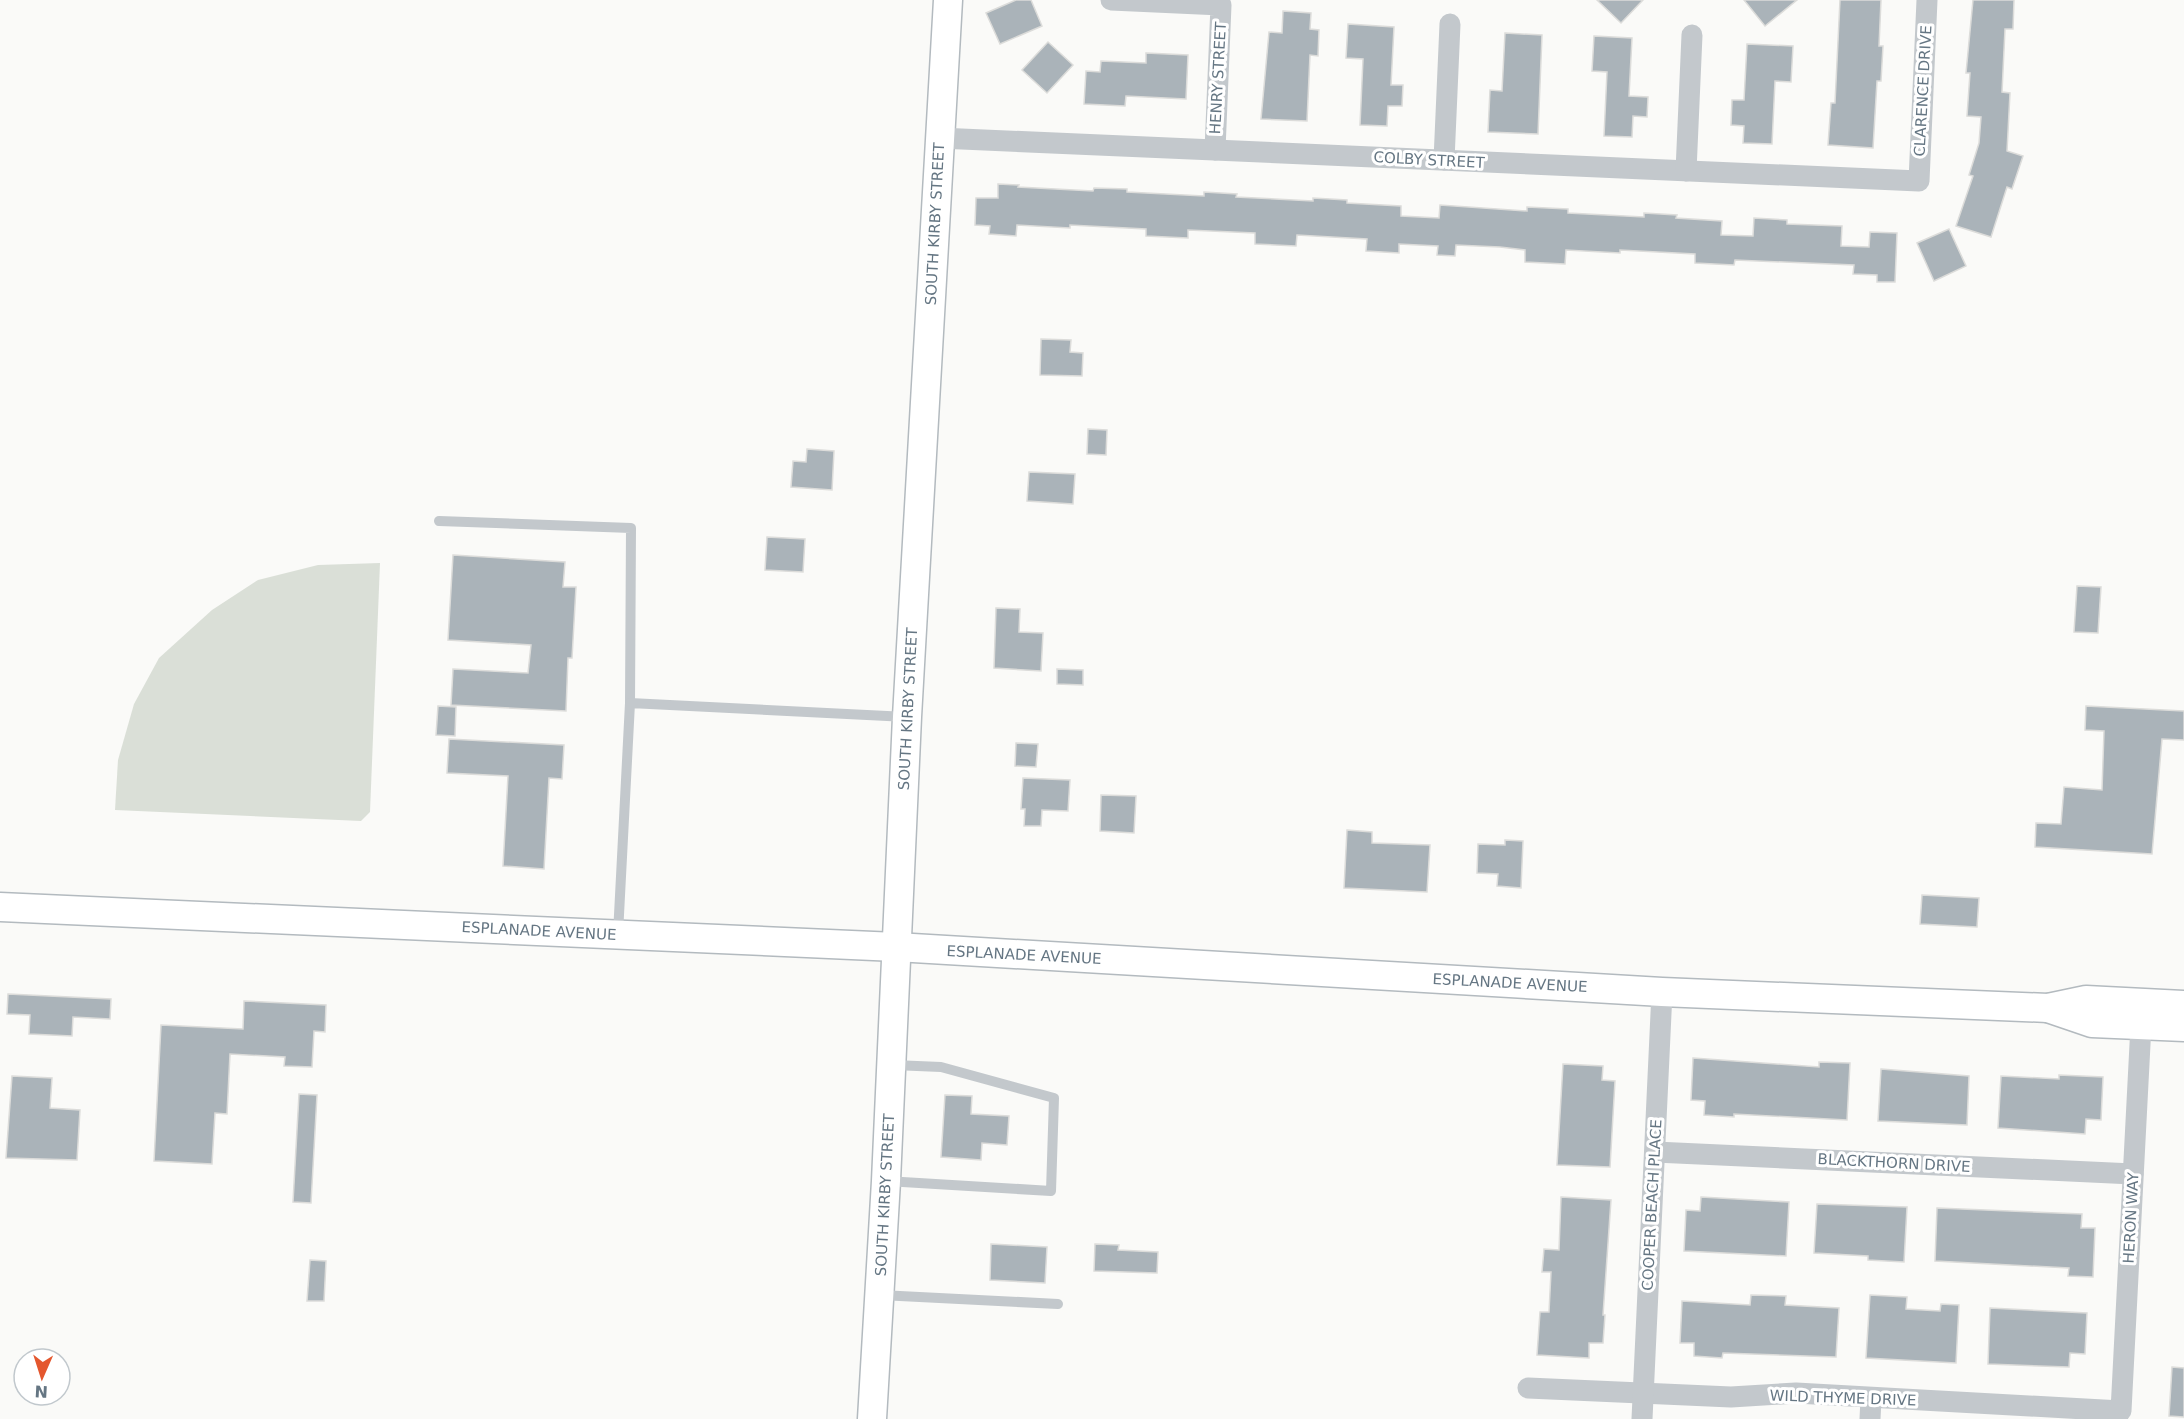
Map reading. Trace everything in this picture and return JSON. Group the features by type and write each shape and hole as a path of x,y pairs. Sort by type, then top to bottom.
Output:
{"main road":[{"name":"SOUTH KIRBY STREET","path":"872,1419 886,1182 907,717 948,0"},
{"name":"ESPLANADE AVENUE","path":"0,908 896,947 1662,992 2048,1008 2086,1000 2184,1005"},
{"name":"ESPLANADE AVENUE","path":"2048,1008 2092,1023 2184,1027"}],"street":[{"name":"HENRY STREET","path":"1111,0 1221,5 1215,150"},
{"name":"CLARENCE DRIVE","path":"1919,182 1927,0"},
{"path":"1444,160 1450,24"},
{"path":"1686,171 1692,34"},
{"name":"COLBY STREET","path":"939,138 1919,182"},
{"name":"COOPER BEACH PLACE","path":"1642,1419 1662,992"},
{"name":"HERON WAY","path":"2121,1411 2141,1025"},
{"name":"BLACKTHORN DRIVE","path":"1655,1152 2133,1174"},
{"name":"WILD THYME DRIVE","path":"1528,1388 1731,1397 1796,1393 2121,1411"},
{"path":"1870,1419 1871,1398"}],"lane":[{"path":"439,521 631,528 630,703 618,935"},
{"path":"630,703 907,717"},
{"path":"886,1182 1051,1191 1054,1098 941,1067 891,1065"},
{"path":"880,1295 1058,1304"}],"shaded area":[{"path":"380,563 370,812 361,821 115,810 118,760 134,704 159,658 212,610 258,580 318,565"}],"building":[{"path":"1016,0 1031,0 1042,26 1000,44 986,13"},
{"path":"1597,0 1643,0 1621,23"},
{"path":"1744,0 1797,0 1765,26"},
{"path":"1840,0 1881,0 1879,46 1883,46 1881,81 1877,81 1873,148 1828,145 1831,103 1835,103"},
{"path":"1973,0 2014,0 2013,29 2005,29 2002,92 2010,93 2007,151 2023,156 2012,189 2007,187 1991,237 1956,226 1973,176 1969,175 1979,143 1981,117 1967,116 1970,73 1966,73"},
{"path":"1283,11 1311,13 1310,29 1319,30 1318,56 1310,55 1307,121 1261,119 1269,32 1282,33"},
{"path":"1348,24 1394,27 1391,85 1403,85 1402,106 1388,106 1387,126 1360,125 1363,59 1346,58"},
{"path":"1505,33 1542,35 1538,134 1488,132 1490,90 1502,91"},
{"path":"1594,36 1632,38 1629,96 1648,97 1647,117 1633,116 1632,137 1604,136 1607,72 1592,71"},
{"path":"1048,42 1073,65 1047,93 1022,70"},
{"path":"1747,44 1793,46 1791,82 1775,81 1772,144 1743,143 1744,126 1731,125 1732,100 1744,100"},
{"path":"1146,53 1188,55 1186,99 1126,96 1125,106 1084,104 1086,71 1100,72 1101,61 1146,63"},
{"path":"998,184 1093,191 1094,188 1127,189 1127,192 1204,196 1204,192 1237,194 1236,197 1313,201 1313,198 1347,200 1347,203 1401,206 1401,216 1439,218 1440,205 1527,211 1527,207 1568,209 1568,213 1644,217 1644,213 1677,215 1676,218 1722,221 1721,235 1753,236 1754,218 1787,220 1787,224 1842,226 1841,246 1869,247 1870,232 1897,233 1895,282 1877,282 1877,275 1853,274 1854,265 1735,260 1734,265 1695,263 1695,254 1620,250 1620,253 1566,250 1565,264 1525,262 1525,250 1500,247 1456,245 1455,256 1437,255 1438,246 1399,244 1399,253 1366,251 1367,239 1297,235 1296,246 1255,244 1255,233 1188,230 1188,238 1146,236 1146,229 1070,225 1070,228 1017,225 1016,236 989,234 990,226 975,225 976,198 998,198"},
{"path":"1949,229 1966,266 1934,281 1917,243"},
{"path":"1041,339 1071,340 1070,352 1083,353 1082,376 1040,375"},
{"path":"1088,429 1107,430 1106,455 1087,454"},
{"path":"807,449 834,451 832,490 791,487 793,461 806,462"},
{"path":"1029,472 1075,474 1073,504 1027,501"},
{"path":"767,537 805,539 803,572 765,570"},
{"path":"453,555 565,562 563,587 576,587 572,658 568,658 566,711 451,705 453,669 528,673 531,645 448,640"},
{"path":"2077,586 2101,587 2098,633 2074,632"},
{"path":"996,608 1020,609 1019,632 1043,633 1041,671 994,668"},
{"path":"1057,669 1083,670 1083,685 1057,684"},
{"path":"438,706 456,707 455,736 436,735"},
{"path":"2086,706 2184,711 2184,740 2162,739 2152,854 2035,847 2036,823 2061,824 2064,787 2102,790 2104,731 2085,730"},
{"path":"449,739 564,745 562,779 549,778 544,869 503,866 508,776 447,773"},
{"path":"1016,743 1038,744 1036,767 1015,766"},
{"path":"1023,778 1070,780 1068,811 1042,810 1041,826 1024,826 1025,809 1021,809"},
{"path":"1101,795 1136,796 1134,833 1100,831"},
{"path":"1347,830 1372,832 1372,843 1430,845 1427,892 1344,888"},
{"path":"1505,840 1523,841 1521,888 1497,886 1498,874 1477,873 1478,844 1505,845"},
{"path":"1922,895 1979,898 1977,927 1920,924"},
{"path":"8,994 111,999 110,1019 73,1017 72,1036 29,1034 30,1015 7,1014"},
{"path":"244,1001 326,1005 325,1032 314,1031 312,1067 284,1066 285,1057 230,1054 227,1114 215,1113 212,1164 154,1161 161,1025 243,1029"},
{"path":"1693,1058 1819,1067 1819,1062 1850,1063 1847,1120 1734,1114 1734,1117 1704,1115 1705,1101 1691,1100"},
{"path":"1563,1064 1603,1066 1602,1080 1615,1081 1610,1167 1557,1165"},
{"path":"1881,1069 1969,1076 1967,1125 1878,1121"},
{"path":"2059,1075 2103,1077 2101,1120 2086,1119 2085,1134 1998,1128 2001,1076 2059,1079"},
{"path":"12,1076 52,1078 50,1108 80,1110 77,1160 6,1158"},
{"path":"299,1094 317,1095 311,1203 293,1202"},
{"path":"945,1095 972,1096 971,1114 1009,1116 1007,1145 982,1143 981,1160 941,1157"},
{"path":"1561,1197 1611,1200 1603,1343 1589,1343 1589,1358 1537,1355 1540,1312 1549,1312 1551,1272 1542,1272 1544,1249 1559,1250"},
{"path":"1701,1197 1789,1202 1786,1256 1684,1251 1686,1210 1700,1211"},
{"path":"1817,1204 1907,1207 1904,1262 1868,1260 1868,1256 1814,1253"},
{"path":"1937,1208 2082,1214 2081,1228 2095,1228 2093,1277 2068,1276 2069,1268 1935,1261"},
{"path":"991,1244 1047,1247 1045,1283 990,1280"},
{"path":"1095,1244 1119,1245 1118,1250 1158,1252 1157,1273 1094,1271"},
{"path":"310,1260 326,1261 324,1301 307,1301"},
{"path":"1751,1295 1786,1296 1785,1305 1839,1308 1836,1357 1723,1353 1722,1358 1694,1356 1694,1343 1680,1343 1682,1301 1750,1305"},
{"path":"1870,1295 1907,1297 1906,1309 1940,1311 1941,1304 1959,1305 1956,1363 1866,1358"},
{"path":"1990,1308 2087,1313 2085,1354 2070,1353 2069,1367 1988,1364"},
{"path":"2172,1367 2184,1368 2184,1417 2169,1416"}]}
